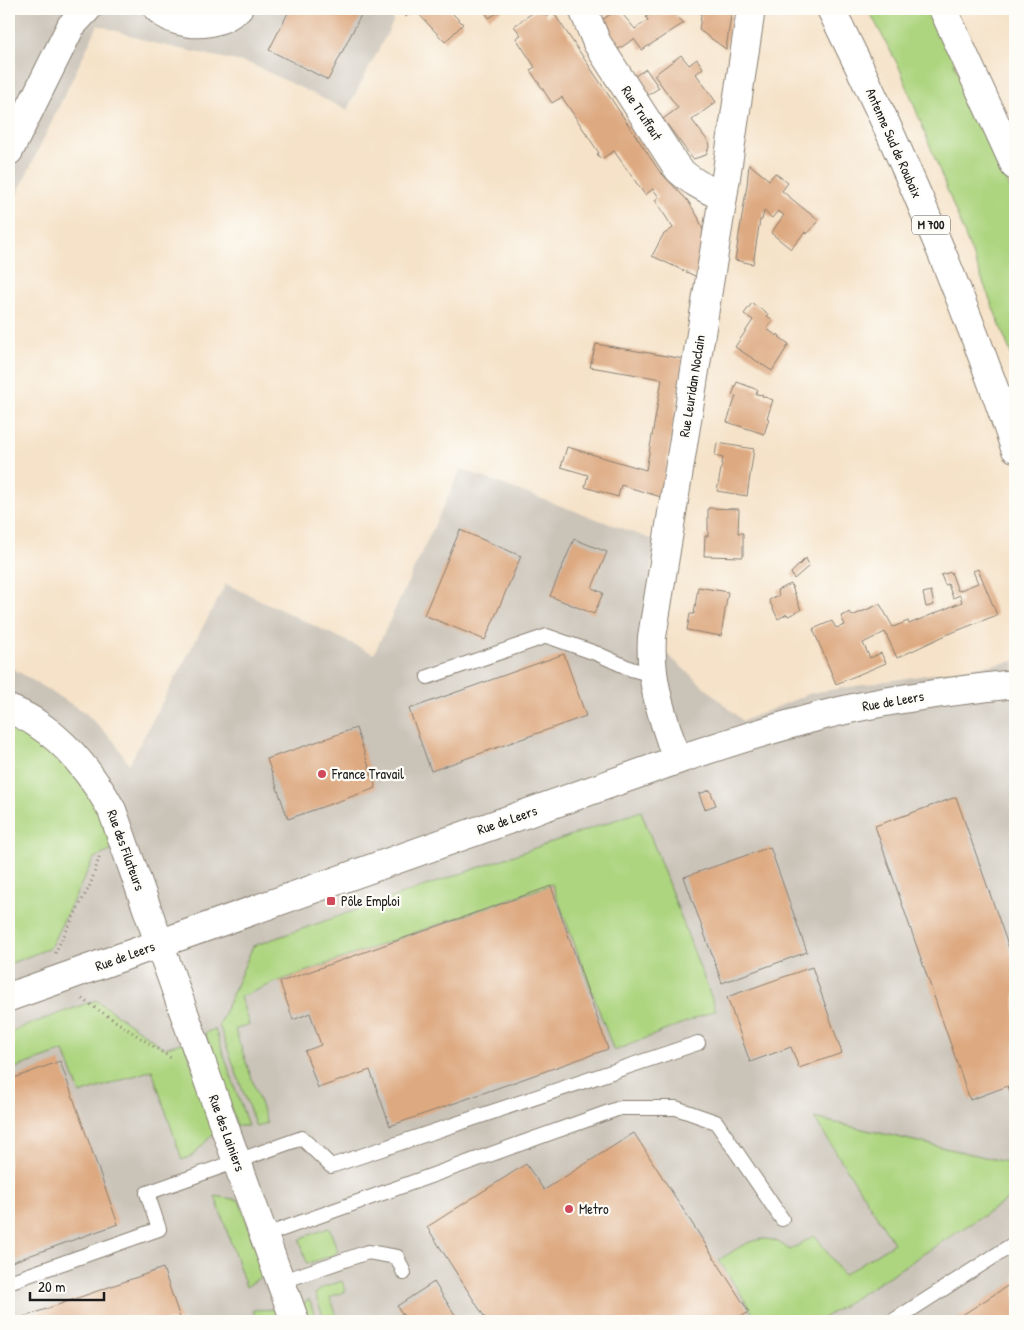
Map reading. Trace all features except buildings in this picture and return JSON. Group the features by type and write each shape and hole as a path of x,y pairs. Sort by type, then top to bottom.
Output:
{"main road":[{"path":"9,151 71,26 87,9"},
{"path":"158,9 163,14 182,22 203,24 223,19 238,9"},
{"name":"Rue Truffaut","path":"583,9 597,43 678,169 698,185 723,197"},
{"name":"Rue Leuridan Noclain","path":"677,760 662,715 653,676 651,656 653,626 723,197 751,9"},
{"name":"Antenne Sud de Roubaix","path":"831,9 877,103 925,213 976,341 1015,448"},
{"path":"943,9 1015,166"},
{"name":"Rue de Leers","path":"9,997 677,760 758,734 849,709 888,701 1015,684"},
{"name":"Rue des Filateurs","path":"9,709 36,723 63,744 81,762 98,786 112,810 160,944"},
{"name":"Rue des Lainiers","path":"160,944 295,1321"}],"lane":[{"path":"428,677 548,636 653,676"},
{"path":"9,1282 159,1229 147,1193 302,1138 331,1166 698,1043"},
{"path":"264,1236 620,1108 676,1108 716,1122 782,1219"},
{"path":"893,1321 1015,1243"},
{"path":"280,1282 368,1252 397,1257 404,1273"}],"path":[{"path":"54,957 90,883 100,855"},
{"path":"82,999 176,1061"}],"shaded area":[{"path":"9,9 394,9 393,22 347,110 251,64 153,43 98,25 9,211"},
{"path":"461,469 656,541 640,636 669,656 743,721 811,693 1015,661 1015,1321 9,1321 9,666 84,712 113,740 129,764 226,584 374,654"}],"green space":[{"path":"868,9 938,9 955,65 1015,199 1015,364 900,69"},
{"path":"9,724 41,744 69,767 97,804 115,849 94,858 50,948 9,964"},
{"path":"641,811 716,1010 614,1051 552,884 279,981 240,997 249,1024 235,1030 267,1123 256,1127 219,1025 253,946"},
{"path":"96,1000 164,1048 184,1042 215,1132 192,1156 182,1160 152,1070 80,1094 64,1051 9,1070 9,1032"},
{"path":"215,1029 248,1126 237,1126 205,1033"},
{"path":"814,1118 1015,1164 1015,1195 819,1321 738,1321 752,1312 719,1260 748,1243 764,1239 772,1240 790,1250 815,1235 843,1275 894,1243"},
{"path":"215,1196 239,1200 265,1274 246,1287"},
{"path":"329,1228 338,1251 336,1254 307,1264 300,1240"},
{"path":"342,1281 346,1291 330,1297 339,1321 325,1321 315,1294 322,1288"},
{"path":"309,1299 317,1321 307,1321 302,1305"},
{"path":"277,1309 281,1321 257,1321 253,1310"}],"place":[{"name":"France Travail","path":"322,774"},
{"name":"Pôle Emploi","path":"331,901"},
{"name":"Metro","path":"569,1209"}]}
